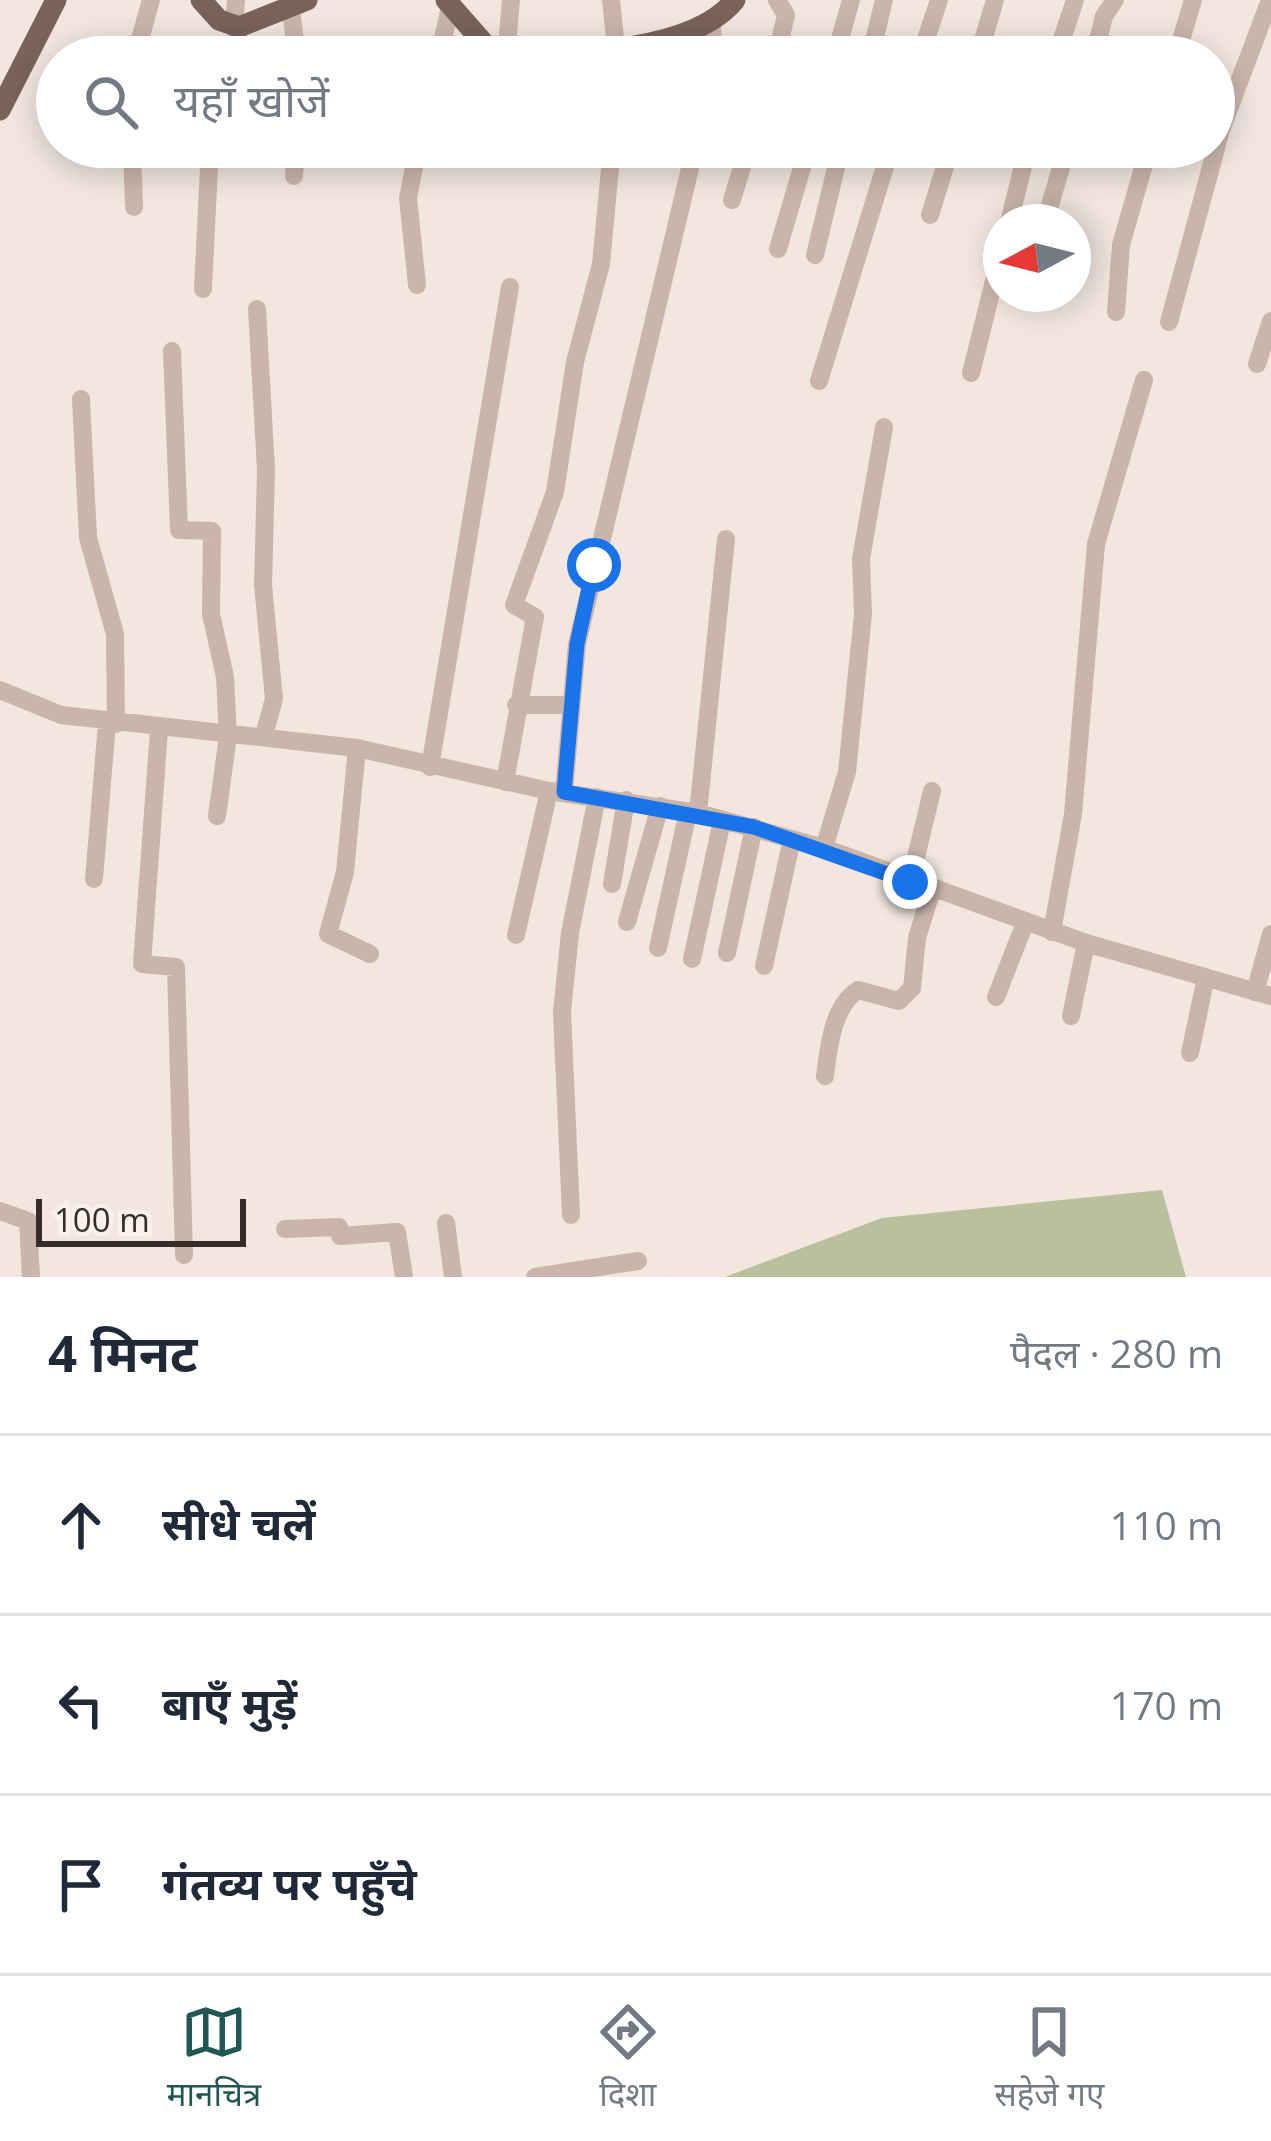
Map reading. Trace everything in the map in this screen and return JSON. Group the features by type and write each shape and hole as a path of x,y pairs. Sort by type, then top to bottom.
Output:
{"main road":[{"path":"38,36 56,0"},
{"path":"201,0 237,26 299,5"},
{"path":"448,3 477,36"},
{"path":"650,36 723,9"},
{"path":"0,110 36,39"}],"street":[{"path":"141,36 152,0"},
{"path":"235,36 236,0"},
{"path":"508,36 511,0"},
{"path":"608,36 611,0"},
{"path":"777,0 786,15 781,36"},
{"path":"841,36 851,0"},
{"path":"875,36 884,0"},
{"path":"927,36 939,0"},
{"path":"984,36 995,0"},
{"path":"1063,36 1075,0"},
{"path":"1099,36 1104,16 1115,0"},
{"path":"1182,36 1193,0"},
{"path":"1235,93 1270,0"},
{"path":"442,36 448,3"},
{"path":"298,36 299,5"},
{"path":"133,168 134,207"},
{"path":"203,289 209,168"},
{"path":"294,176 295,168"},
{"path":"414,168 408,198 417,285"},
{"path":"505,782 535,617 514,605 554,492 574,362 601,264 610,168"},
{"path":"516,935 556,792 577,644 690,168"},
{"path":"732,200 742,168"},
{"path":"778,249 802,168"},
{"path":"815,256 836,168"},
{"path":"819,381 885,168"},
{"path":"930,215 944,168"},
{"path":"1014,204 1023,168"},
{"path":"1050,204 1061,168"},
{"path":"1116,312 1121,245 1143,168"},
{"path":"1169,322 1211,168"},
{"path":"430,767 510,286"},
{"path":"256,309 266,470 263,586 274,699 264,735"},
{"path":"971,374 986,312"},
{"path":"1257,364 1271,321"},
{"path":"172,351 179,530 212,531 211,614 225,677 228,736 217,816"},
{"path":"1052,932 1073,814 1096,544 1144,380"},
{"path":"81,398 88,538 115,634 111,723 94,879"},
{"path":"824,848 847,772 863,614 861,560 884,427"},
{"path":"658,948 693,812 726,539"},
{"path":"0,690 61,716 357,748 556,792 693,812 824,848 1052,932 1263,994 1271,934"},
{"path":"516,705 571,705"},
{"path":"159,730 142,964 176,967 184,1255"},
{"path":"357,748 346,872 328,934 370,954"},
{"path":"910,882 932,791"},
{"path":"571,1215 562,1012 570,933 597,797"},
{"path":"612,884 626,800"},
{"path":"627,922 660,806"},
{"path":"692,959 722,821"},
{"path":"727,953 754,827"},
{"path":"764,966 792,839"},
{"path":"825,1076 830,1038 846,998 858,990 899,1001 913,988 917,938 932,889"},
{"path":"995,997 1025,923"},
{"path":"1071,1016 1086,943"},
{"path":"1190,1053 1206,977"},
{"path":"0,1211 28,1220 32,1277"},
{"path":"446,1223 453,1277"},
{"path":"285,1229 339,1227 340,1236 397,1232 404,1277"},
{"path":"535,1277 638,1261"}],"green space":[{"path":"1162,1190 1186,1277 725,1277 882,1218"}],"route":[{"path":"594,565 577,644 564,792 660,806 754,827 910,882"}]}
